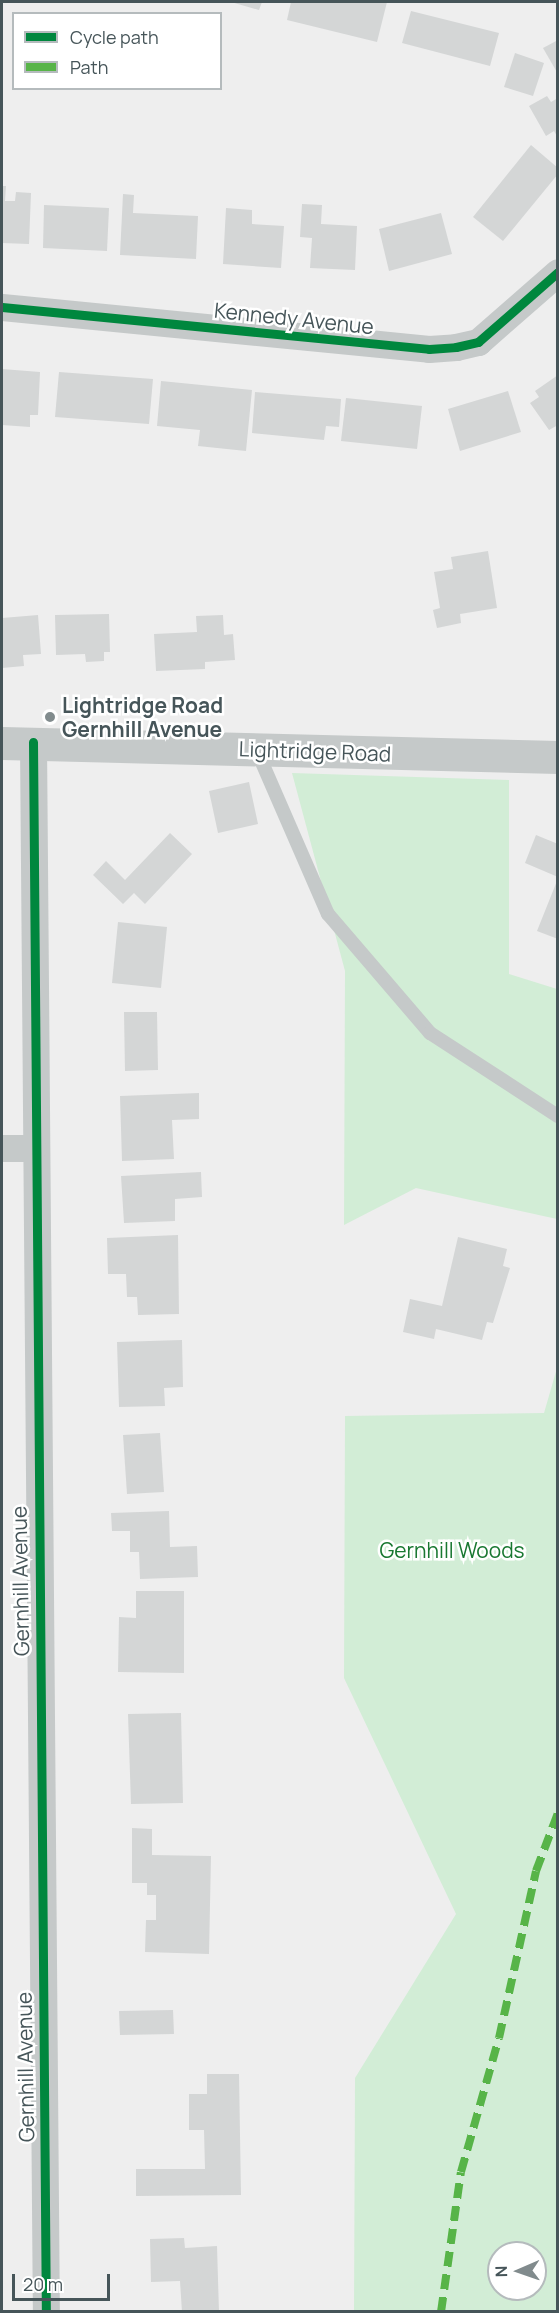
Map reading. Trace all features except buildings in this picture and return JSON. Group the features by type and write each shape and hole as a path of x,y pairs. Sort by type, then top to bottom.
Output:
{"street":[{"name":"Kennedy Avenue","path":"2,307 377,344 456,347 478,342 558,272"},
{"name":"Lightridge Road","path":"17,743 558,757"},
{"name":"Gernhill Avenue","path":"17,743 33,1148 46,2312"},
{"path":"2,1148 33,1148"}],"lane":[{"path":"256,749 328,914 430,1033 558,1116"}],"green space":[{"path":"292,773 509,780 509,974 557,989 557,1219 416,1188 344,1225 345,971"},
{"name":"Gernhill Woods","path":"557,1368 557,2311 354,2311 355,2078 456,1914 344,1678 345,1416 544,1413"}],"marked path":[{"path":"441,2312 461,2172 499,2038 536,1871 558,1813"}],"cycle path":[{"path":"2,307 429,349 456,347 478,342 558,272"},
{"path":"33,742 46,2312"}],"place":[{"name":"Lightridge Road Gernhill Avenue","path":"50,717"}]}
